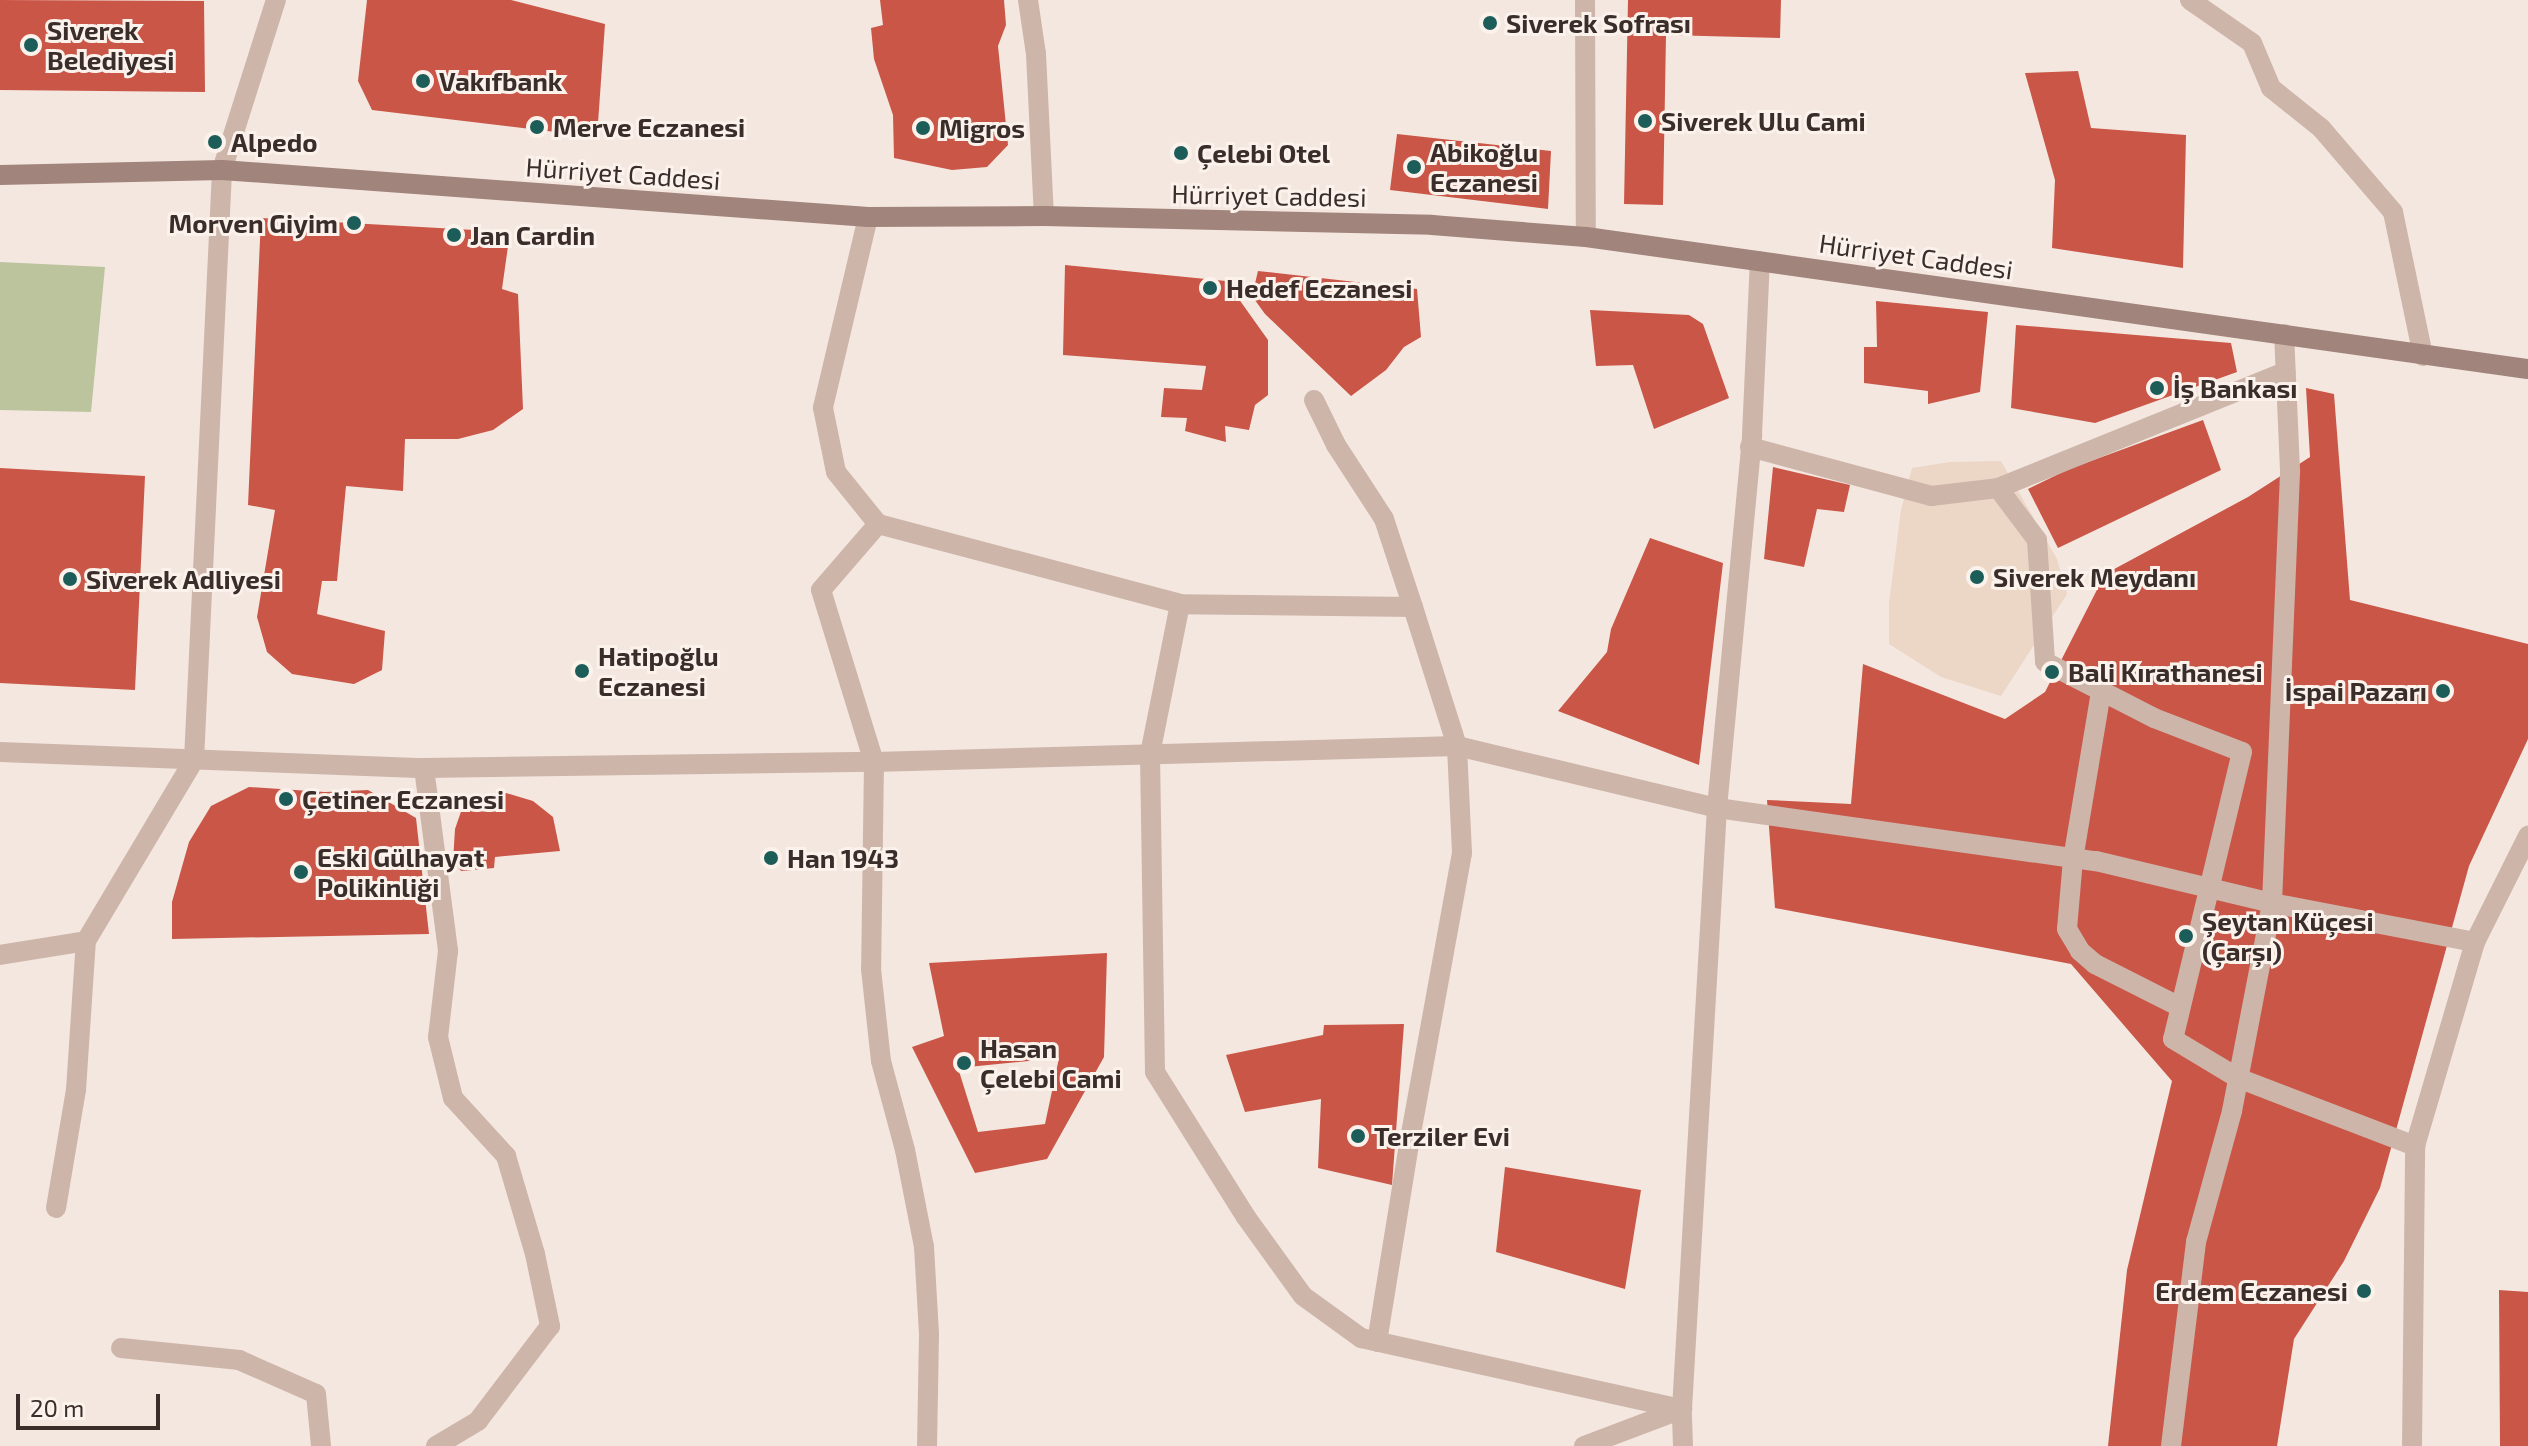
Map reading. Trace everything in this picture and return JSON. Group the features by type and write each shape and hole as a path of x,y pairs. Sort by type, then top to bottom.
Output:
{"main road":[{"name":"Hürriyet Caddesi","path":"0,175 222,170 868,217 1044,216 1432,225 1586,237 2528,369"}],"street":[{"path":"56,1208 76,1090 86,941 194,760 222,170 276,0"},
{"path":"1028,0 1036,54 1044,216"},
{"path":"1585,0 1586,237"},
{"path":"2190,0 2252,43 2271,88 2321,128 2393,212 2423,356"},
{"path":"868,217 823,408 836,472 878,524 1180,604 1413,607"},
{"path":"1683,1446 1682,1409 1717,808 1750,447 1760,261"},
{"path":"2171,1446 2196,1242 2238,1078 2272,903 2290,470 2284,334"},
{"path":"1750,447 1931,496 1998,488 2285,372"},
{"path":"1314,400 1336,445 1384,519 1457,746 1462,853 1377,1342"},
{"path":"1998,488 2037,540 2045,662 2154,718 2242,752 2207,887 2173,1039 2238,1078 2415,1146"},
{"path":"878,524 821,590 874,762 871,969 881,1061 905,1150 924,1247 929,1334 927,1446"},
{"path":"1180,604 1150,754 1155,1072 1246,1217 1303,1296 1361,1338 1682,1409"},
{"path":"2101,692 2073,859 2067,929 2080,951 2095,964 2180,1007"},
{"path":"0,752 424,768 874,762 1457,746 1717,808 2073,859 2272,903 2475,942"},
{"path":"424,768 448,951 438,1037 453,1098 506,1156 535,1254 550,1326 478,1421 436,1446"},
{"path":"2412,1446 2415,1146 2475,942 2528,836"},
{"path":"0,955 86,941"},
{"path":"121,1348 239,1360 316,1394 321,1446"},
{"path":"1584,1446 1682,1409"}],"green space":[{"path":"0,262 105,267 91,412 0,410"}],"shaded area":[{"name":"Siverek Meydanı","path":"2001,461 2057,559 2067,594 2001,696 1941,677 1889,644 1889,603 1901,510 1912,468 1950,462"}],"building":[{"path":"0,0 204,1 205,92 0,90"},
{"path":"367,0 511,0 605,24 597,137 372,110 358,81"},
{"path":"880,0 1004,0 1006,25 998,46 1008,145 987,167 952,170 894,158 893,115 874,59 871,28 883,25"},
{"name":"Siverek Ulu Cami","path":"1628,0 1781,0 1780,38 1666,35 1663,205 1624,204"},
{"path":"2078,71 2091,128 2186,135 2183,268 2052,248 2055,180 2025,73"},
{"path":"1397,134 1551,151 1548,209 1390,190"},
{"path":"261,218 510,232 502,289 518,294 523,409 493,430 458,439 405,439 403,491 346,486 337,581 322,581 317,614 385,631 382,670 354,684 292,674 267,652 257,617 275,510 248,505"},
{"path":"1065,265 1226,281 1268,340 1268,395 1255,405 1249,430 1225,426 1226,442 1185,431 1187,418 1161,417 1164,388 1202,390 1206,366 1063,355"},
{"path":"1258,271 1417,289 1421,337 1404,347 1386,370 1351,396 1265,314 1252,296"},
{"path":"1876,301 1988,312 1980,392 1928,404 1928,391 1864,383 1864,347 1877,347"},
{"path":"1590,310 1689,315 1703,324 1729,398 1654,429 1633,365 1596,366"},
{"path":"2016,325 2231,343 2237,372 2095,423 2011,408"},
{"name":"Şeytan Küçesi (Çarşı)","path":"2306,388 2334,394 2350,600 2528,644 2528,739 2469,866 2380,1188 2344,1261 2294,1339 2277,1446 2108,1446 2127,1270 2172,1081 2071,964 1775,908 1767,800 1851,804 1863,664 2005,719 2045,692 2105,574 2248,497 2310,457"},
{"path":"2203,420 2221,470 2058,548 2028,489 2069,469"},
{"path":"1773,467 1850,485 1844,512 1817,509 1804,567 1764,559"},
{"name":"Siverek Adliyesi","path":"0,468 145,476 135,690 0,683"},
{"path":"1650,538 1723,563 1699,765 1558,711 1607,652 1611,629"},
{"name":"Eski Gülhayat Polikinliği","path":"249,787 325,792 368,790 416,818 429,934 172,939 172,902 189,842 211,806"},
{"path":"506,793 533,801 553,817 560,851 495,857 494,868 461,871 453,861 455,829 464,803"},
{"name":"Hasan Çelebi Cami","path":"1107,953 1104,1057 1047,1159 975,1173 912,1047 944,1036 929,963","holes":["1059,1058 1045,1124 978,1132 958,1068"]},
{"name":"Terziler Evi","path":"1404,1024 1392,1185 1318,1168 1321,1099 1245,1112 1226,1055 1323,1035 1324,1025"},
{"path":"1505,1167 1641,1190 1625,1289 1496,1252"},
{"path":"2499,1290 2528,1292 2528,1446 2500,1446"}],"place":[{"name":"Siverek Sofrası","path":"1490,23"},
{"name":"Siverek Belediyesi","path":"31,45"},
{"name":"Vakıfbank","path":"423,81"},
{"name":"Siverek Ulu Cami","path":"1645,121"},
{"name":"Merve Eczanesi","path":"537,127"},
{"name":"Migros","path":"923,128"},
{"name":"Alpedo","path":"215,142"},
{"name":"Çelebi Otel","path":"1181,153"},
{"name":"Abikoğlu Eczanesi","path":"1414,167"},
{"name":"Morven Giyim","path":"354,223"},
{"name":"Jan Cardin","path":"454,235"},
{"name":"Hedef Eczanesi","path":"1210,288"},
{"name":"İş Bankası","path":"2157,388"},
{"name":"Siverek Meydanı","path":"1977,577"},
{"name":"Siverek Adliyesi","path":"70,579"},
{"name":"Hatipoğlu Eczanesi","path":"582,671"},
{"name":"Bali Kırathanesi","path":"2052,672"},
{"name":"İspai Pazarı","path":"2443,691"},
{"name":"Çetiner Eczanesi","path":"286,799"},
{"name":"Han 1943","path":"771,858"},
{"name":"Eski Gülhayat Polikinliği","path":"301,872"},
{"name":"Şeytan Küçesi (Çarşı)","path":"2186,936"},
{"name":"Hasan Çelebi Cami","path":"964,1063"},
{"name":"Terziler Evi","path":"1358,1136"},
{"name":"Erdem Eczanesi","path":"2364,1291"}]}
